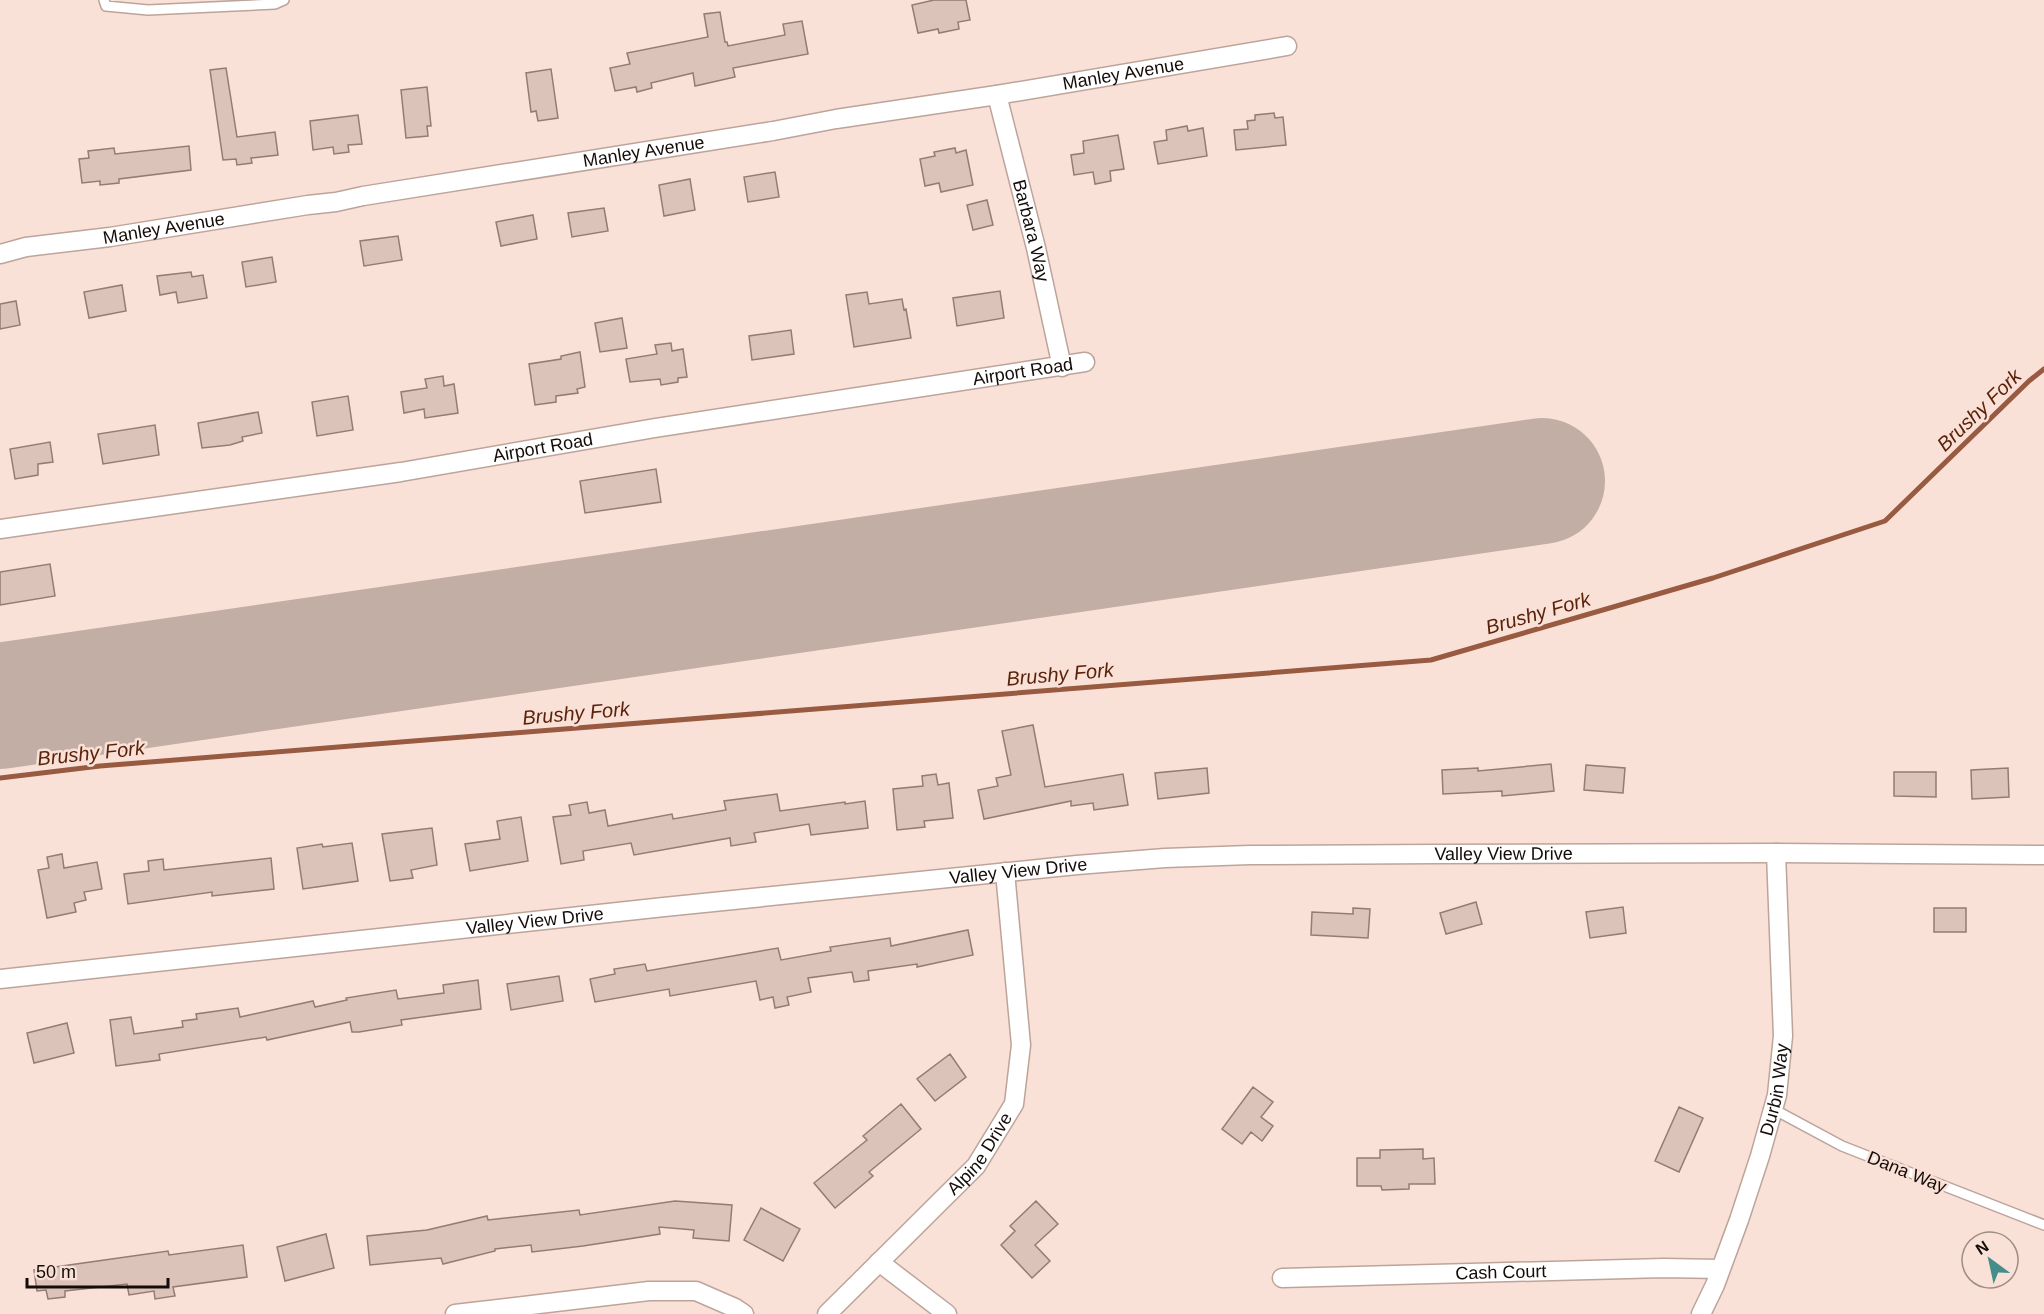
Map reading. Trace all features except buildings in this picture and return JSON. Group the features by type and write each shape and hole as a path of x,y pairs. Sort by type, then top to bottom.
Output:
{"street":[{"name":"Manley Avenue","path":"0,254 26,247 110,237 308,204 336,202 1287,46"},
{"name":"Barbara Way","path":"997,95 1036,248 1062,367"},
{"name":"Airport Road","path":"0,529 401,472 598,440 655,428 1085,362"},
{"name":"Valley View Drive","path":"0,979 664,907 1165,858 1250,855 1776,853 2044,855"},
{"name":"Durbin Way","path":"1701,1314 1739,1220 1773,1109 1781,1065 1783,1036 1776,853"},
{"name":"Alpine Drive","path":"827,1314 976,1166 1014,1104 1021,1045 1005,872"},
{"path":"879,1262 947,1314"},
{"name":"Cash Court","path":"1282,1278 1664,1268 1720,1269"},
{"path":"455,1314 649,1292 696,1291 744,1314"}],"lane":[{"path":"104,0 106,6 148,10 275,4 284,0"},
{"name":"Dana Way","path":"1773,1109 1842,1146 2044,1225"}],"waterway":[{"name":"Brushy Fork","path":"0,778 100,766 1431,660 1713,578 1885,521 2044,369"}],"runway":[{"path":"0,706 1542,481"}]}
